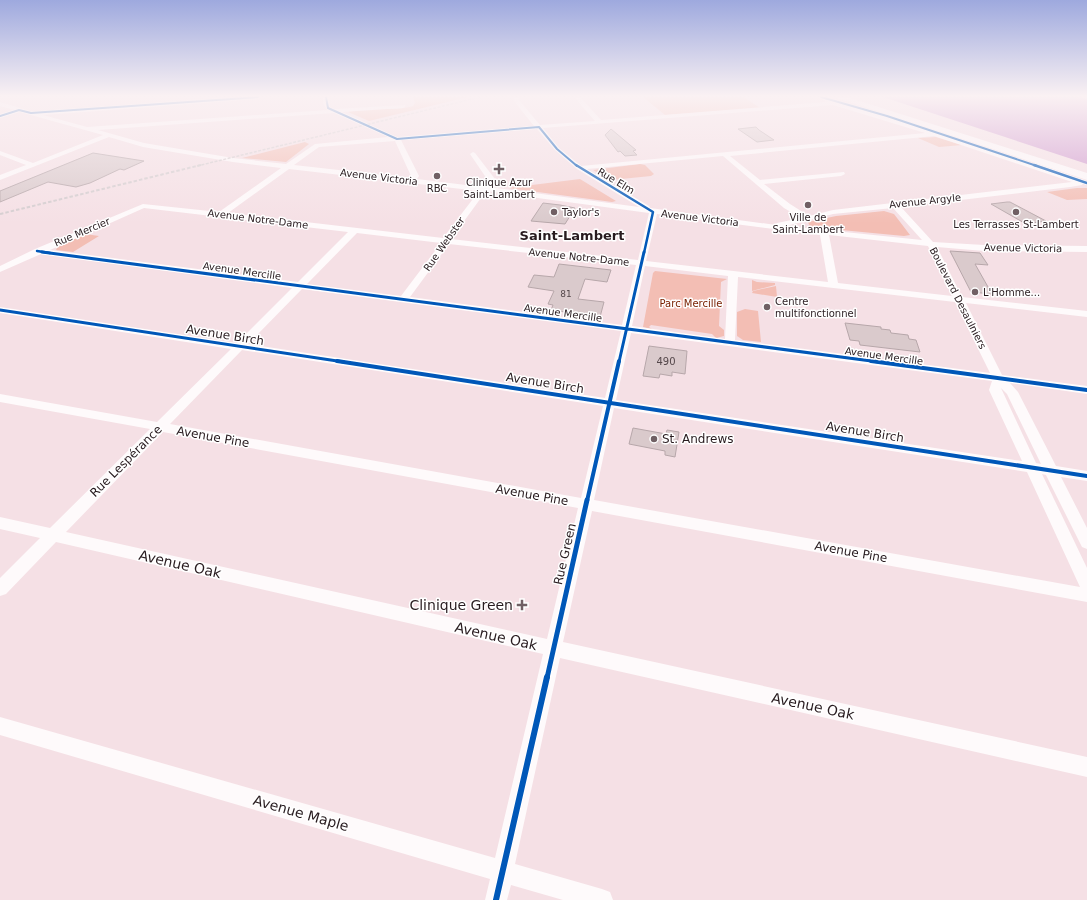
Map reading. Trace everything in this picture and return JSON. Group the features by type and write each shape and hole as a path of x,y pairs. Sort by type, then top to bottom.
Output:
{"highway":[{"path":"954,139 1084,182"},
{"path":"984,139 1087,172"}],"street":[{"path":"0,178 99,139"},
{"name":"Avenue Victoria","path":"119,139 143,145 233,160 484,189 824,233 984,248 1087,249"},
{"path":"221,215 312,148 317,146 397,139 415,176 412,181"},
{"name":"Rue Elm","path":"549,139 579,168 653,212"},
{"path":"579,168 882,139"},
{"path":"950,139 1084,182"},
{"path":"0,153 32,165"},
{"path":"473,154 491,178 484,189"},
{"path":"724,154 788,206 806,218"},
{"path":"758,182 841,174"},
{"name":"Avenue Argyle","path":"773,227 806,218 840,212 1070,185 1084,182"},
{"name":"Rue Webster","path":"404,299 446,242 446,237 484,189"},
{"name":"Rue Elm","path":"616,207 625,204 629,198"},
{"name":"Boulevard Desaulniers","path":"895,205 930,243 960,300 998,379 1012,392 1087,543"},
{"name":"Avenue Notre-Dame","path":"143,206 446,242 1087,314"},
{"name":"Rue Mercier","path":"0,269 143,206"},
{"name":"Rue Green","path":"496,900 653,212"},
{"name":"Rue Lespérance","path":"0,589 354,231"},
{"path":"824,233 834,286"},
{"name":"Avenue Mercille","path":"38,251 1087,390"},
{"path":"730,343 733,274"},
{"name":"Avenue Birch","path":"0,310 1087,476"},
{"name":"Boulevard Desaulniers","path":"998,379 996,390 1087,584"},
{"name":"Avenue Pine","path":"0,398 1087,595"},
{"name":"Avenue Oak","path":"0,523 1087,767"},
{"name":"Avenue Maple","path":"0,726 602,900"}],"green space":[{"path":"920,139 942,139 962,145 939,147"},
{"path":"305,142 309,144 286,162 242,158"},
{"path":"640,164 645,165 654,174 651,176 611,180 593,170"},
{"path":"580,179 616,201 612,202 508,188"},
{"path":"1087,188 1087,199 1067,200 1047,192"},
{"path":"884,211 894,214 910,235 904,236 810,227 808,222 836,216"},
{"path":"85,234 99,236 73,252 56,250 58,246"},
{"name":"Parc Mercille","path":"655,271 727,279 721,282 719,326 724,330 724,336 716,338 712,334 651,325 649,327 652,329 643,327 653,273"},
{"path":"752,280 757,282 775,283 775,285 752,291"},
{"path":"776,286 777,297 752,293 753,291"},
{"path":"745,309 758,311 761,342 743,340 737,336 737,312"}],"shaded area":[{"path":"1011,139 1087,139 1087,164"}],"building":[{"path":"608,139 623,139 636,150 633,151 637,155 625,156 620,151 618,152"},
{"path":"753,139 774,140 757,142"},
{"path":"93,153 144,161 124,170 120,169 90,183 76,187 48,182 0,202 0,191"},
{"name":"Les Terrasses St-Lambert","path":"1010,202 1046,221 1026,224 991,204"},
{"name":"Taylor's","path":"543,203 575,208 565,224 531,221"},
{"path":"950,251 980,253 988,265 975,264 992,294 971,292"},
{"path":"559,264 611,270 607,282 585,279 578,299 604,302 600,317 551,310 553,305 548,304 554,291 528,287 534,275 554,277"},
{"path":"845,323 881,327 881,329 890,330 891,333 908,335 909,339 916,340 920,352 860,345 859,341 850,340"},
{"path":"649,346 687,351 685,374 672,372 672,376 660,374 659,378 643,376"},
{"name":"St. Andrews","path":"633,428 666,434 667,430 679,432 675,457 665,455 665,451 629,444"}],"railway":[{"path":"197,166 308,139"},
{"path":"0,214 201,165"}],"cycle path":[{"path":"496,900 653,212 577,166 557,149 549,139"},
{"path":"956,139 1087,183"},
{"path":"37,251 1087,390"},
{"path":"0,310 1087,476"}],"place":[{"name":"Clinique Azur Saint-Lambert","path":"499,169"},
{"name":"RBC","path":"437,176"},
{"name":"Ville de Saint-Lambert","path":"808,205"},
{"name":"Taylor's","path":"554,212"},
{"name":"Les Terrasses St-Lambert","path":"1016,212"},
{"name":"L'Homme...","path":"975,292"},
{"name":"Centre multifonctionnel","path":"767,307"},
{"name":"St. Andrews","path":"654,439"},
{"name":"Clinique Green","path":"522,605"}],"district":[{"name":"Saint-Lambert","path":"572,235"}]}
